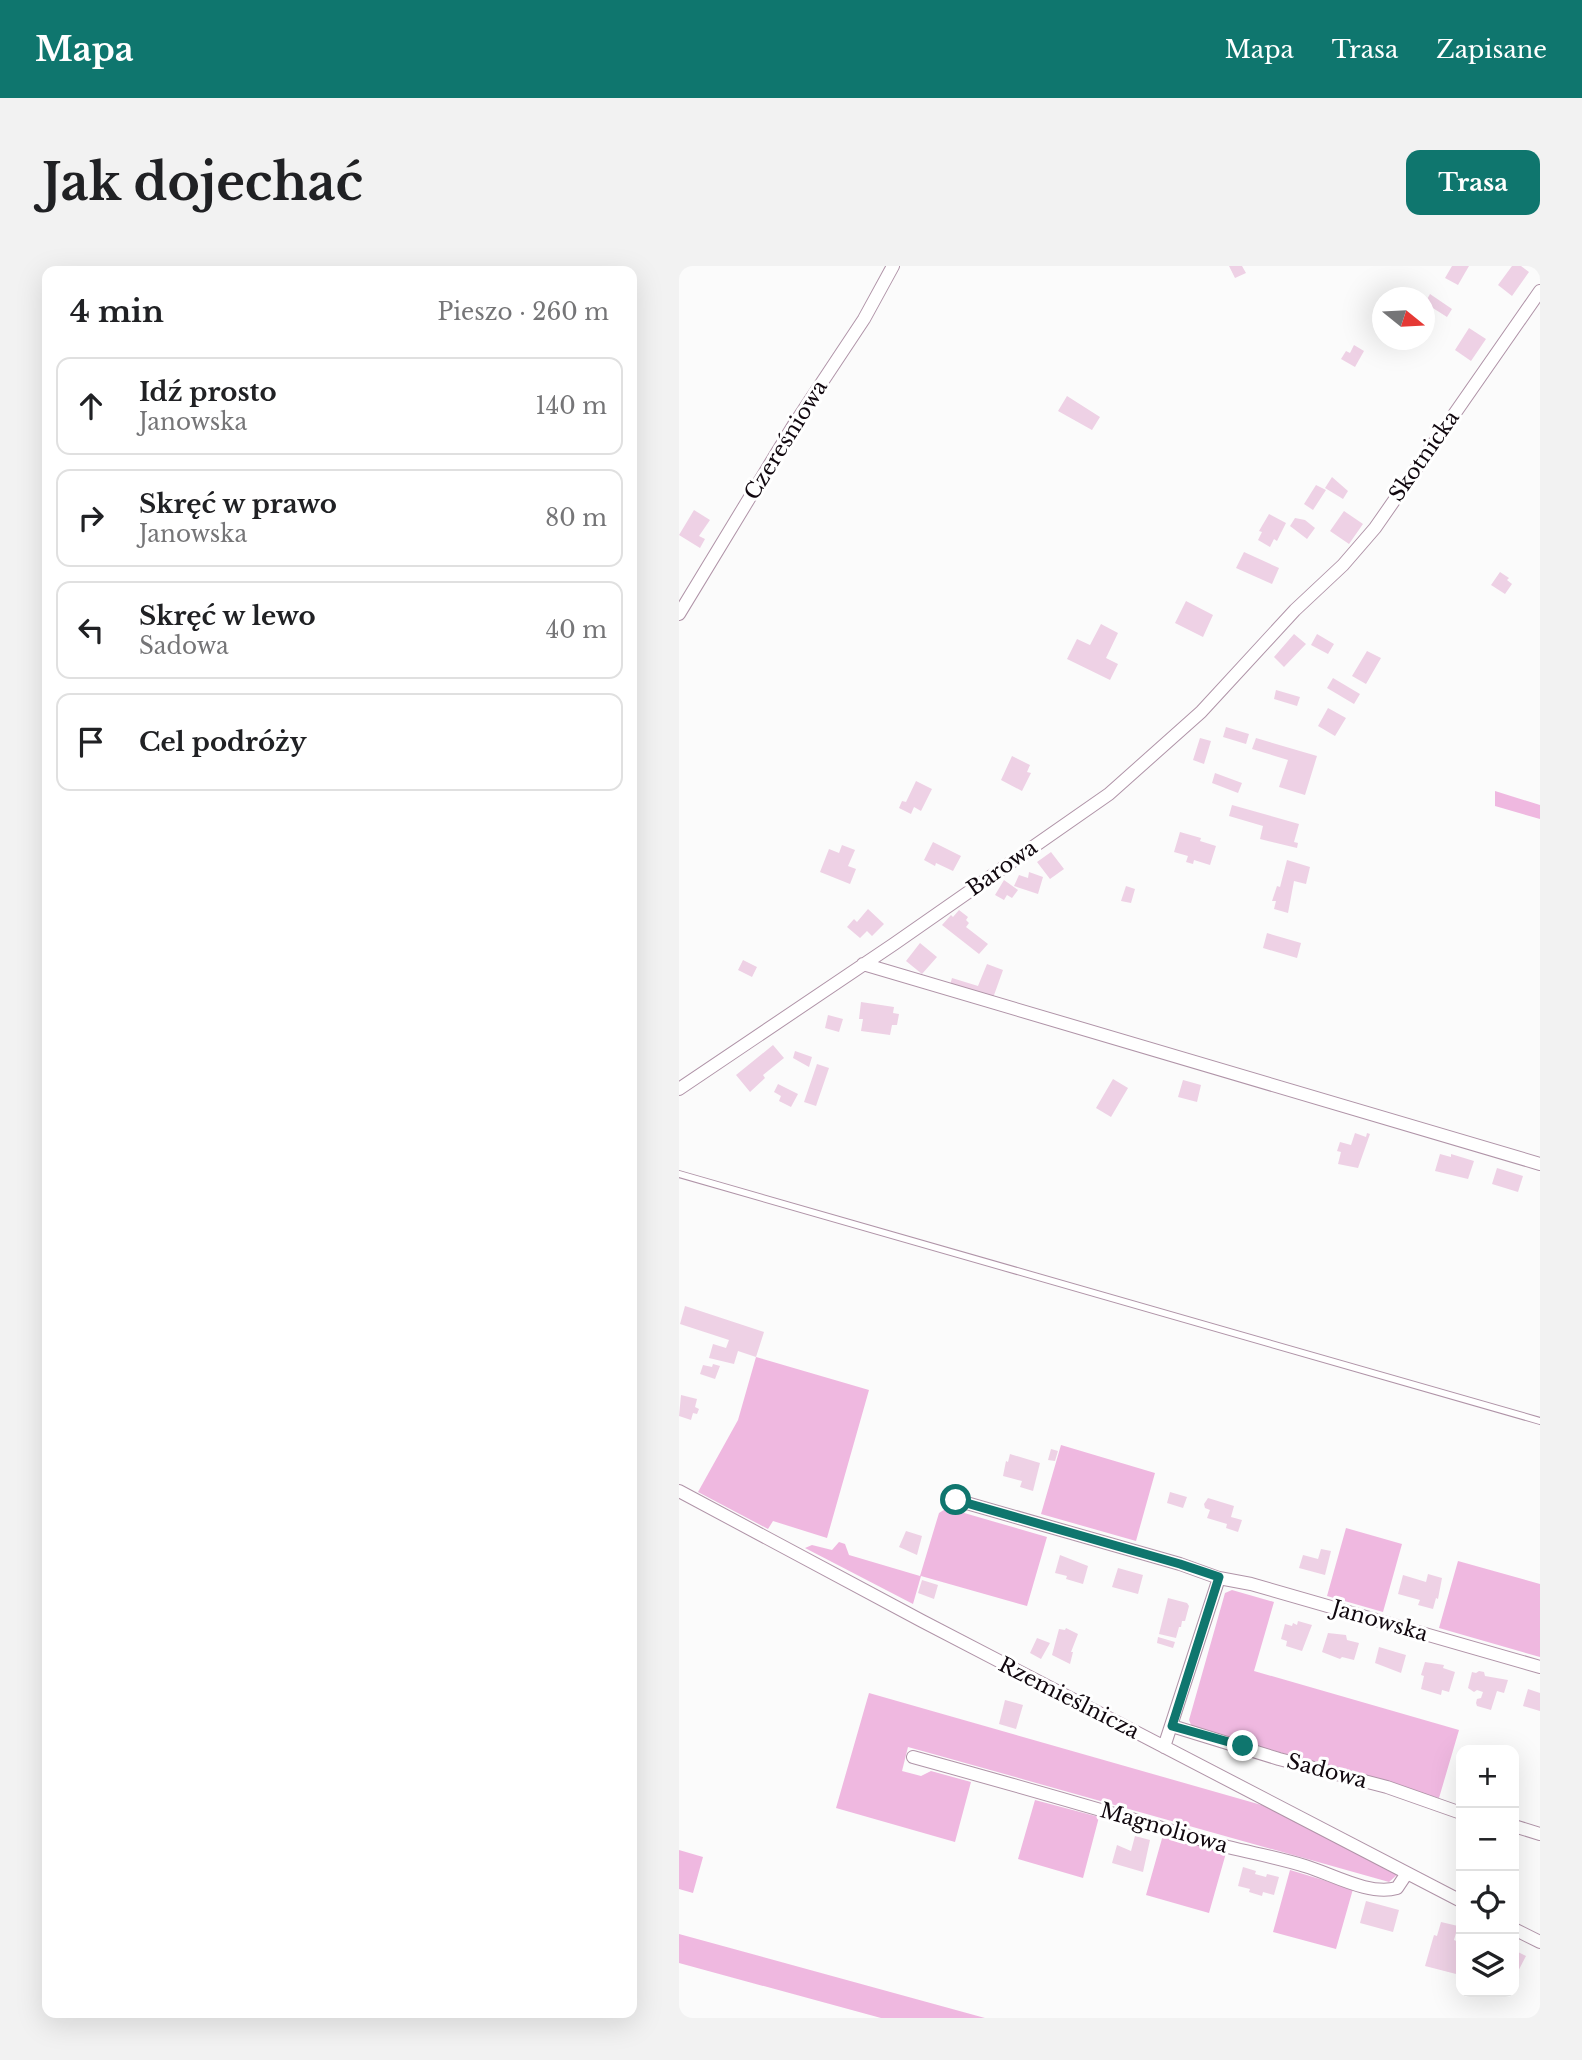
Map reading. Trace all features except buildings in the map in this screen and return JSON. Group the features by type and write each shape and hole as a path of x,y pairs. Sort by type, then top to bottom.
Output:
{"street":[{"name":"Czereśniowa","path":"679,614 795,422 864,319 893,266"},
{"name":"Skotnicka","path":"1295,610 1343,565 1375,528 1540,291"},
{"name":"Barowa","path":"679,1089 1109,793 1201,712 1295,610"},
{"path":"863,964 1540,1164"},
{"name":"Rzemieślnicza","path":"679,1491 1456,1898"},
{"name":"Janowska","path":"956,1500 1540,1667"},
{"path":"1164,1747 1219,1577"},
{"name":"Sadowa","path":"1172,1726 1291,1763 1387,1787 1456,1811"},
{"name":"Magnoliowa","path":"913,1757 1386,1891 1397,1888 1407,1873"},
{"path":"1519,1828 1540,1834"},
{"path":"1519,1932 1540,1942"}],"lane":[{"path":"679,1174 1540,1421"}],"shaded area":[{"path":"1495,791 1540,805 1540,819 1495,806"},
{"path":"756,1357 869,1390 827,1538 773,1521 768,1529 698,1492 738,1420"},
{"path":"1061,1445 1155,1473 1136,1541 1041,1514"},
{"path":"947,1508 1047,1537 1027,1606 921,1576 913,1604 805,1548 812,1545 832,1550 839,1542 845,1544 849,1555 920,1576 939,1513"},
{"path":"1346,1528 1402,1544 1383,1612 1327,1596"},
{"path":"1458,1561 1540,1584 1540,1657 1439,1628"},
{"path":"1232,1590 1274,1602 1254,1671 1459,1730 1439,1798 1192,1727 1189,1720 1225,1593"},
{"path":"869,1693 1265,1806 1397,1875 1389,1882 908,1747 902,1771 921,1776 931,1771 971,1782 955,1842 836,1808"},
{"path":"1035,1800 1099,1817 1083,1878 1018,1859"},
{"path":"1163,1835 1226,1853 1209,1913 1146,1895"},
{"path":"679,1850 703,1857 693,1893 679,1889"},
{"path":"1290,1870 1353,1889 1336,1949 1273,1932"},
{"path":"679,1934 985,2018 881,2018 679,1963"}],"route":[{"path":"956,1500 1219,1577 1172,1726 1243,1746"}]}
